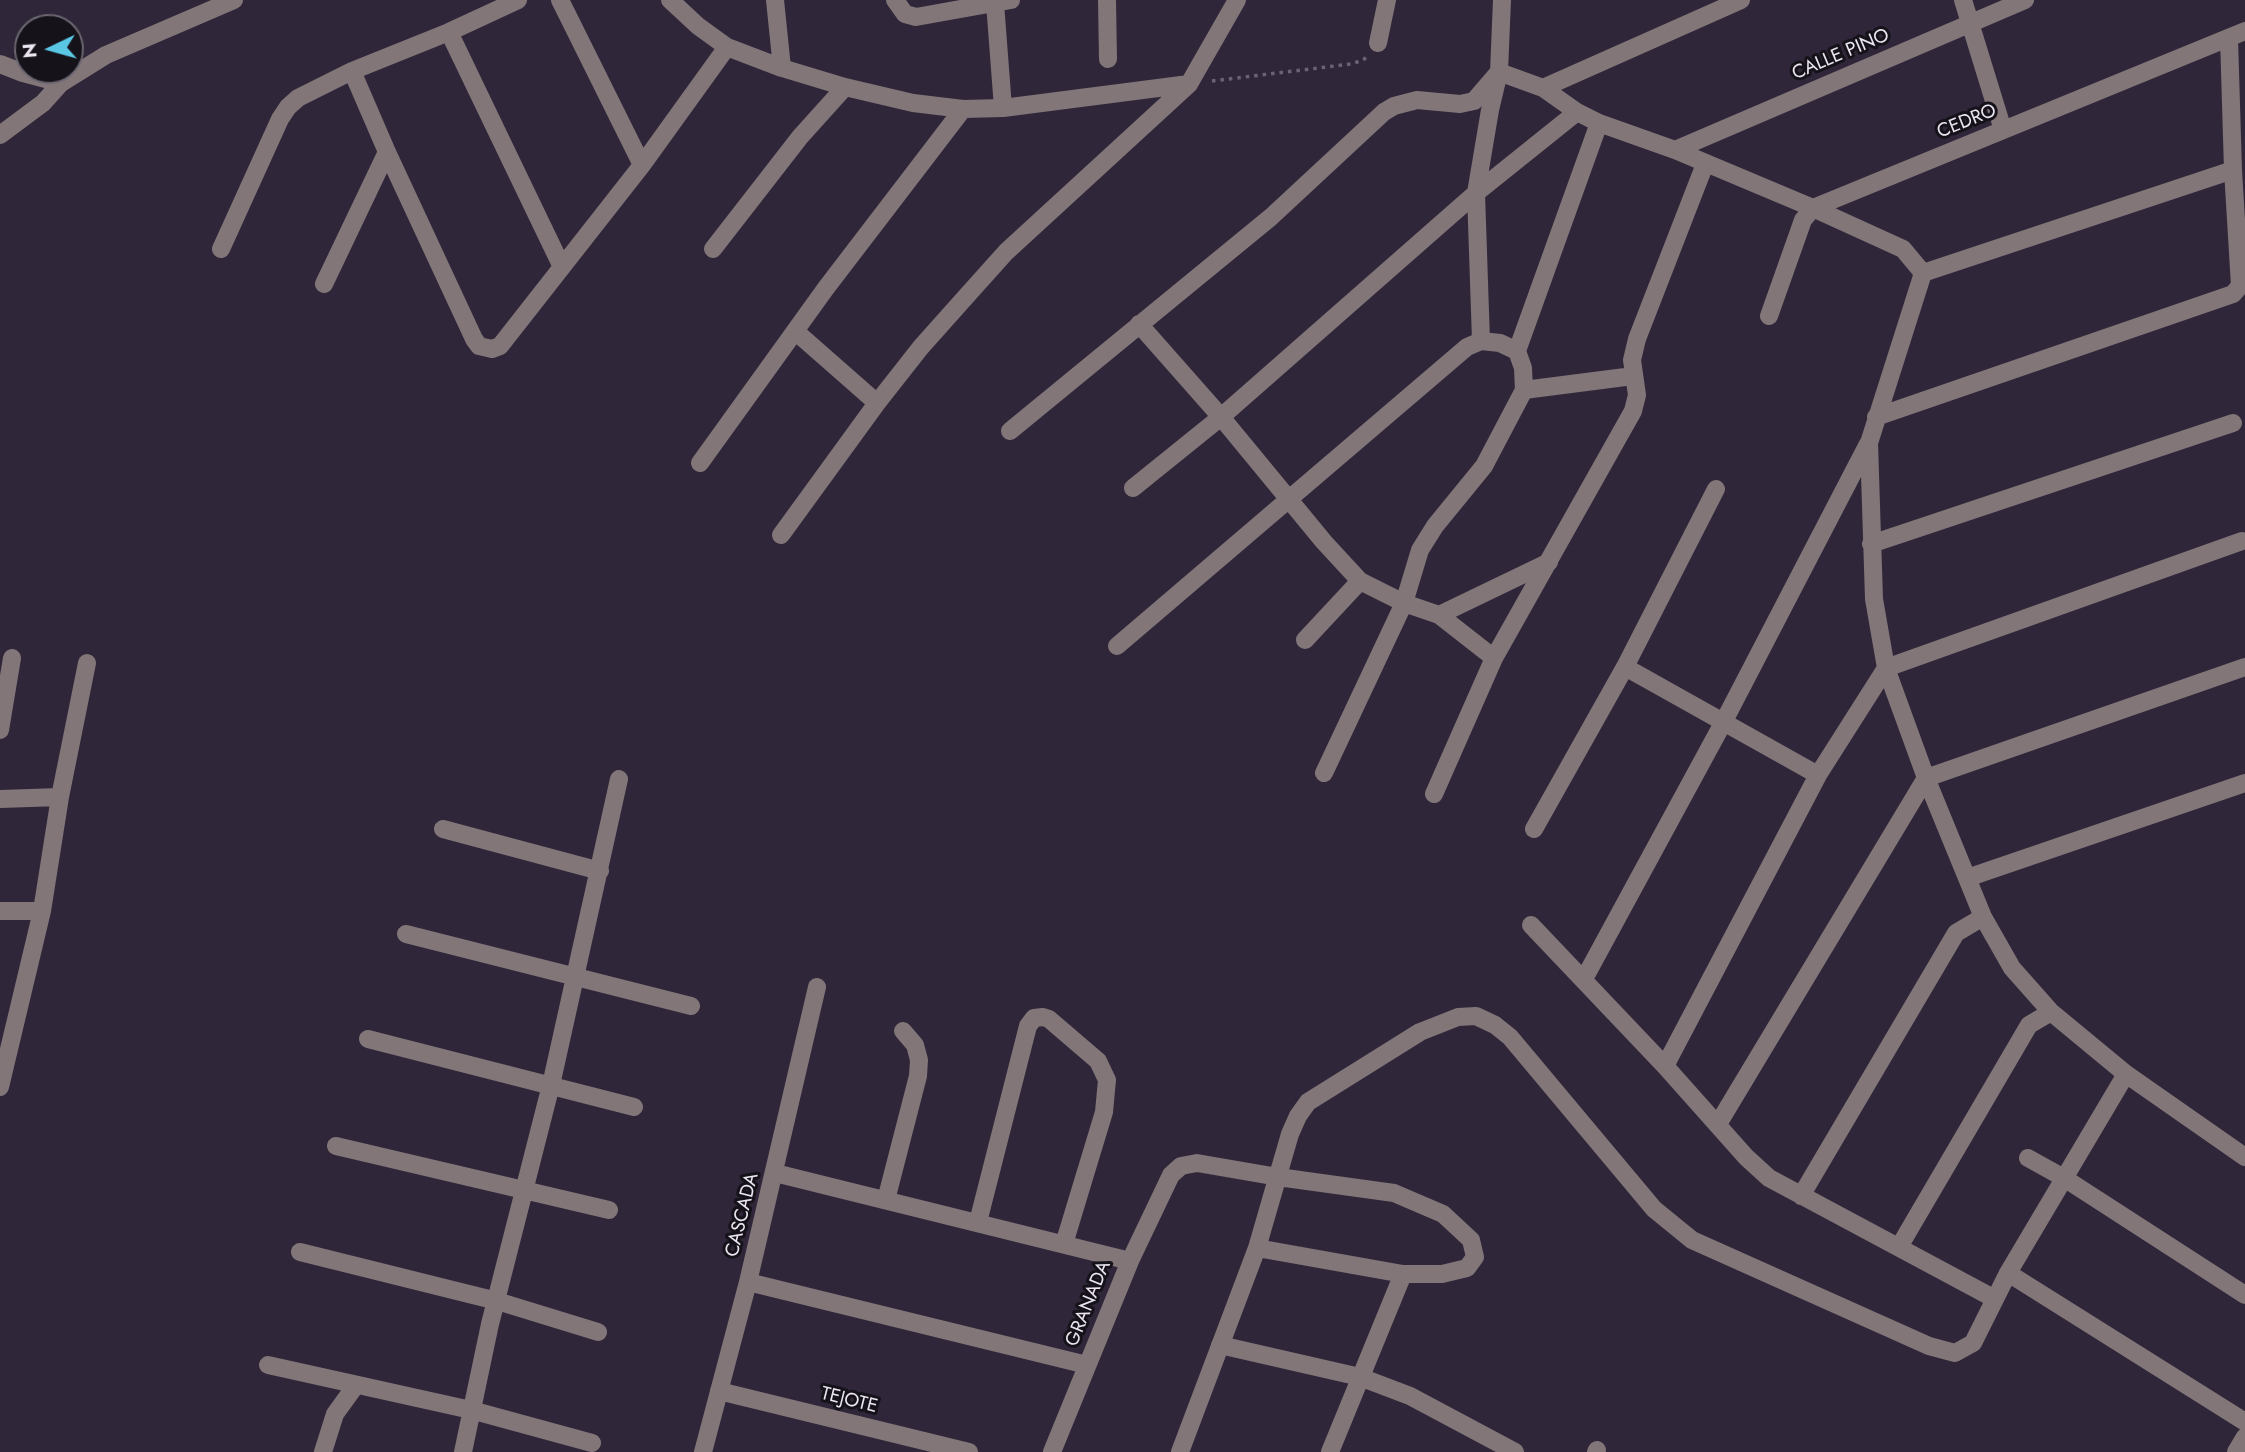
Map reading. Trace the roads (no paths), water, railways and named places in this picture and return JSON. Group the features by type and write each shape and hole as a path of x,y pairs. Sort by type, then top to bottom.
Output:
{"street":[{"path":"84,69 106,55 234,0"},
{"path":"221,249 280,118 298,98 352,71 449,32 518,0"},
{"path":"560,0 642,165"},
{"path":"670,0 698,26 727,47 782,68 845,87 913,103 964,109 1003,108 1189,84"},
{"path":"775,0 782,68"},
{"path":"895,0 905,14 916,17 1003,1 1003,108"},
{"path":"1107,0 1108,59"},
{"path":"781,535 921,347 1006,252 1189,84 1237,0"},
{"path":"1378,43 1387,0"},
{"path":"1481,341 1475,193 1499,72 1502,0"},
{"path":"1543,88 1741,0"},
{"path":"1963,0 2003,130"},
{"name":"CALLE PINO","path":"1675,150 2025,0"},
{"path":"449,32 562,267"},
{"path":"1876,416 2233,294 2240,286 2233,170 2237,34"},
{"name":"CEDRO","path":"1813,208 2237,34"},
{"path":"352,71 387,152 479,346 492,349 500,346 642,165 727,47"},
{"path":"1499,72 1543,88 1577,112 1599,123 1675,150 1903,249 1923,272"},
{"path":"1010,431 1271,217 1384,112 1394,106 1417,100 1460,104 1474,101 1499,72"},
{"path":"0,135 43,103 60,84"},
{"path":"713,249 800,137 845,87"},
{"path":"700,463 898,192 964,109"},
{"path":"1133,488 1221,417 1475,193 1577,112"},
{"path":"1324,773 1404,603 1420,550 1435,526 1484,466 1524,390 1517,351 1599,123"},
{"path":"324,284 387,152"},
{"path":"1434,794 1493,658 1633,411 1637,395 1632,360 1637,339 1705,164"},
{"path":"1923,272 2233,170"},
{"path":"1769,316 1803,220 1813,208"},
{"path":"1584,979 1723,723 1869,443 1923,272"},
{"path":"1139,324 1360,581 1404,603 1439,615 1493,658"},
{"path":"795,331 877,403"},
{"path":"1117,646 1467,347 1481,341 1500,343 1517,351"},
{"path":"1524,390 1633,376"},
{"path":"1871,544 2232,423"},
{"path":"1869,443 1874,599 1886,668 1926,778 1983,917 2012,968 2051,1012 2126,1074 2245,1157"},
{"path":"1534,829 1625,667 1716,489"},
{"path":"1665,1066 1818,775 1886,668 2242,541"},
{"path":"1439,615 1549,562"},
{"path":"1305,640 1360,581"},
{"path":"0,730 12,658"},
{"path":"0,1087 5,1039 42,911 60,797 87,663"},
{"path":"1625,667 1818,775"},
{"path":"1718,1124 1926,778 2245,667"},
{"path":"463,1452 490,1324 551,1085 619,779"},
{"path":"1967,878 2245,783"},
{"path":"0,799 60,797"},
{"path":"443,829 600,871"},
{"path":"0,911 42,911"},
{"path":"1801,1196 1956,933 1983,917"},
{"path":"1531,925 1665,1066 1746,1157 1769,1178 1995,1299"},
{"path":"407,934 691,1006"},
{"name":"CASCADA","path":"703,1452 775,1173 817,987"},
{"path":"1899,1247 2029,1026 2051,1012"},
{"path":"1185,1451 1220,1345 1257,1248 1290,1134 1298,1116 1308,1102 1420,1032 1458,1017 1476,1016 1494,1025 1510,1037 1654,1209 1692,1240 1929,1346 1955,1353 1973,1343 2008,1273 2126,1074"},
{"path":"978,1222 1028,1026 1034,1018 1043,1017 1049,1019 1098,1061 1107,1080 1104,1112 1064,1244"},
{"path":"886,1199 918,1076 919,1060 915,1045 903,1031"},
{"path":"368,1039 634,1107"},
{"path":"336,1146 609,1210"},
{"path":"2028,1158 2064,1178 2245,1295"},
{"name":"GRANADA","path":"1052,1452 1130,1261 1171,1175 1181,1166 1197,1163 1278,1177"},
{"path":"775,1173 1130,1261"},
{"path":"1257,1248 1403,1274 1442,1274 1466,1268 1475,1257 1475,1248 1466,1233 1443,1214 1394,1193 1278,1177"},
{"path":"300,1252 497,1301 598,1332"},
{"path":"2008,1273 2245,1422"},
{"path":"1330,1452 1403,1274"},
{"path":"748,1282 1087,1365"},
{"path":"1220,1345 1360,1377 1410,1396 1515,1452"},
{"path":"268,1365 471,1410 592,1444"},
{"path":"323,1452 324,1441 335,1414 356,1385"},
{"name":"TEJOTE","path":"719,1391 969,1452"},
{"path":"2236,1452 2245,1437"}]}
